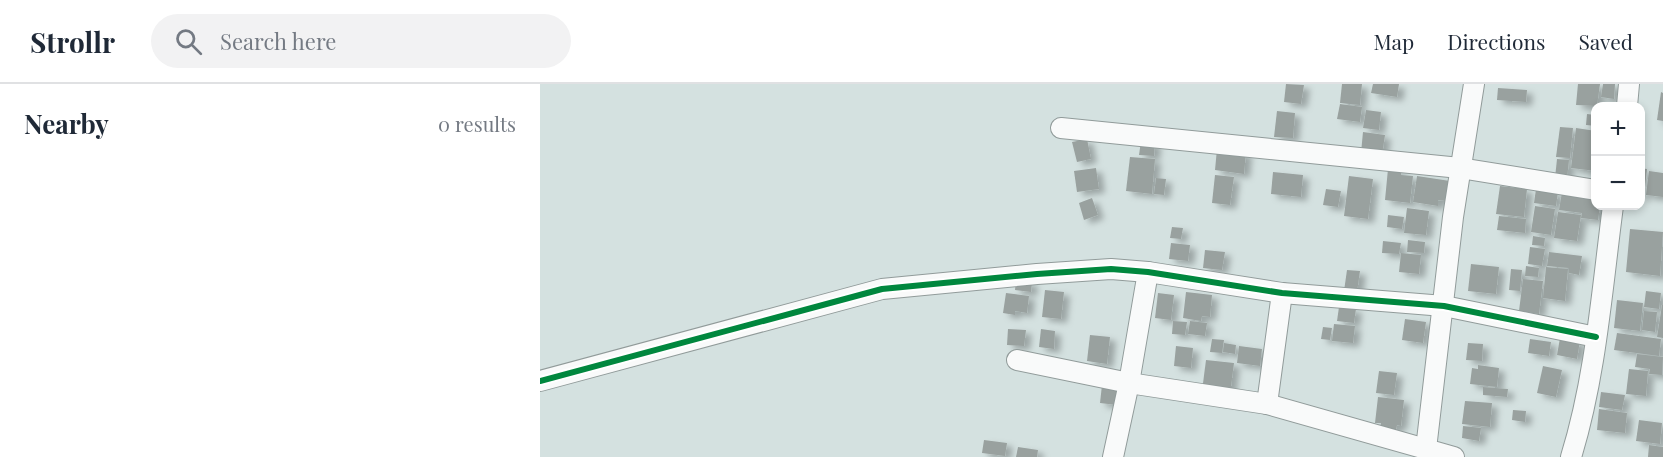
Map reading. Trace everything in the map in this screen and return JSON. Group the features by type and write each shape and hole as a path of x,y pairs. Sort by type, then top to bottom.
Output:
{"street":[{"path":"1426,449 1460,168 1473,84"},
{"path":"1627,102 1629,84"},
{"path":"1061,128 1460,168 1591,189"},
{"path":"1571,457 1581,422 1596,337 1612,210"},
{"path":"540,381 882,289 1111,269 1148,272 1282,293 1444,306 1596,337"},
{"path":"1113,457 1148,272"},
{"path":"1267,404 1282,293"},
{"path":"1017,360 1128,383 1267,404 1454,457"}],"building":[{"path":"1286,84 1304,85 1301,104 1284,102"},
{"path":"1342,84 1362,84 1360,105 1340,103"},
{"path":"1373,84 1399,84 1397,97 1371,93"},
{"path":"1578,84 1600,84 1598,102 1591,102 1591,106 1576,105"},
{"path":"1603,84 1615,84 1614,99 1601,97"},
{"path":"1498,88 1527,90 1526,102 1497,100"},
{"path":"1661,92 1663,93 1663,121 1657,120"},
{"path":"1340,104 1362,107 1360,122 1337,119"},
{"path":"1366,110 1381,112 1379,130 1363,128"},
{"path":"1277,111 1295,113 1293,138 1274,137"},
{"path":"1587,114 1591,114 1591,126 1586,125"},
{"path":"1560,127 1573,128 1570,158 1556,157"},
{"path":"1576,128 1591,130 1591,170 1571,168"},
{"path":"1363,132 1385,135 1382,155 1361,153"},
{"path":"1087,139 1091,159 1077,162 1072,142"},
{"path":"1141,141 1155,142 1154,156 1139,155"},
{"path":"1217,149 1246,152 1244,174 1215,170"},
{"path":"1130,157 1155,159 1152,194 1126,191"},
{"path":"1557,159 1569,160 1567,179 1555,178"},
{"path":"1096,168 1099,189 1077,192 1074,171"},
{"path":"1388,169 1401,171 1401,175 1413,176 1410,203 1385,200"},
{"path":"1649,171 1663,173 1663,197 1646,195"},
{"path":"1273,172 1303,175 1301,197 1271,194"},
{"path":"1215,175 1234,177 1230,205 1212,203"},
{"path":"1349,176 1373,179 1368,219 1344,216"},
{"path":"1417,176 1450,181 1447,201 1438,200 1438,206 1413,202"},
{"path":"1156,178 1166,179 1164,195 1154,194"},
{"path":"1500,186 1527,189 1524,217 1496,214"},
{"path":"1326,189 1341,191 1338,207 1323,205"},
{"path":"1536,189 1558,192 1556,206 1534,203"},
{"path":"1562,192 1591,196 1591,210 1599,210 1598,220 1581,218 1582,213 1559,210"},
{"path":"1092,198 1098,215 1084,220 1079,203"},
{"path":"1535,206 1555,209 1551,235 1531,232"},
{"path":"1407,208 1429,211 1426,235 1404,233"},
{"path":"1558,212 1581,215 1577,241 1554,238"},
{"path":"1388,215 1404,217 1402,229 1387,227"},
{"path":"1499,216 1526,219 1525,233 1497,230"},
{"path":"1172,227 1183,228 1181,239 1170,238"},
{"path":"1630,229 1663,232 1660,276 1626,272"},
{"path":"1533,236 1545,238 1544,246 1532,245"},
{"path":"1408,240 1425,242 1424,253 1407,252"},
{"path":"1383,241 1401,243 1399,254 1382,253"},
{"path":"1171,243 1190,245 1188,261 1169,259"},
{"path":"1530,247 1545,249 1542,266 1528,264"},
{"path":"1205,250 1225,252 1222,270 1203,268"},
{"path":"1549,252 1582,256 1579,275 1569,273 1569,268 1547,266"},
{"path":"1401,253 1421,255 1419,274 1399,272"},
{"path":"1471,264 1499,267 1496,294 1468,291"},
{"path":"1526,266 1539,268 1538,277 1525,276"},
{"path":"1546,267 1568,269 1565,301 1543,298"},
{"path":"1511,269 1522,270 1520,291 1509,290"},
{"path":"1347,270 1360,271 1357,292 1344,291"},
{"path":"1523,279 1543,281 1539,314 1519,311"},
{"path":"1016,280 1032,282 1031,292 1015,290"},
{"path":"1045,290 1064,292 1061,319 1042,317"},
{"path":"1646,291 1661,293 1659,309 1644,307"},
{"path":"1186,292 1212,295 1210,317 1202,316 1201,321 1183,318"},
{"path":"1006,293 1029,296 1027,313 1015,311 1015,315 1003,313"},
{"path":"1158,293 1174,295 1171,320 1155,318"},
{"path":"1617,300 1643,303 1640,331 1614,328"},
{"path":"1663,305 1663,338 1657,337"},
{"path":"1339,307 1356,309 1354,323 1337,321"},
{"path":"1644,311 1657,312 1655,332 1642,330"},
{"path":"1405,319 1426,322 1423,343 1402,340"},
{"path":"1173,321 1187,322 1185,335 1172,334"},
{"path":"1190,321 1207,323 1205,336 1188,334"},
{"path":"1334,324 1355,326 1353,343 1332,341"},
{"path":"1323,327 1332,328 1330,340 1321,339"},
{"path":"1008,329 1026,330 1024,346 1007,345"},
{"path":"1041,329 1055,331 1054,349 1039,347"},
{"path":"1617,333 1661,339 1659,356 1614,350"},
{"path":"1090,335 1110,337 1107,364 1087,361"},
{"path":"1560,338 1580,341 1577,359 1557,355"},
{"path":"1212,339 1224,340 1222,353 1210,352"},
{"path":"1530,339 1551,342 1549,356 1528,353"},
{"path":"1224,343 1236,345 1235,354 1223,352"},
{"path":"1468,343 1483,344 1482,361 1466,360"},
{"path":"1176,346 1193,348 1191,368 1174,366"},
{"path":"1239,346 1262,349 1260,366 1237,363"},
{"path":"1637,354 1663,357 1662,375 1649,374 1650,369 1635,367"},
{"path":"1206,360 1234,363 1230,394 1202,391"},
{"path":"1478,365 1499,368 1497,387 1470,384 1472,368 1478,369"},
{"path":"1543,366 1562,370 1556,397 1537,393"},
{"path":"1629,369 1648,371 1646,396 1626,394"},
{"path":"1379,371 1397,373 1394,395 1376,393"},
{"path":"1102,385 1119,387 1117,405 1100,403"},
{"path":"1483,387 1508,389 1507,397 1483,395"},
{"path":"1601,392 1625,395 1622,410 1599,407"},
{"path":"1378,397 1404,400 1401,426 1397,425 1396,430 1380,428 1381,423 1375,423"},
{"path":"1465,401 1492,403 1490,427 1462,424"},
{"path":"1599,409 1627,413 1625,433 1597,430"},
{"path":"1513,410 1526,411 1525,422 1512,420"},
{"path":"1639,420 1662,423 1660,444 1636,441"},
{"path":"1463,426 1481,428 1479,441 1462,438"},
{"path":"984,440 1007,443 1005,456 982,453"},
{"path":"1649,445 1663,447 1663,457 1648,457"},
{"path":"1018,447 1038,450 1037,457 1016,457"}],"cycle path":[{"path":"540,381 882,289 1111,269 1148,272 1282,293 1444,306 1596,337"}]}
